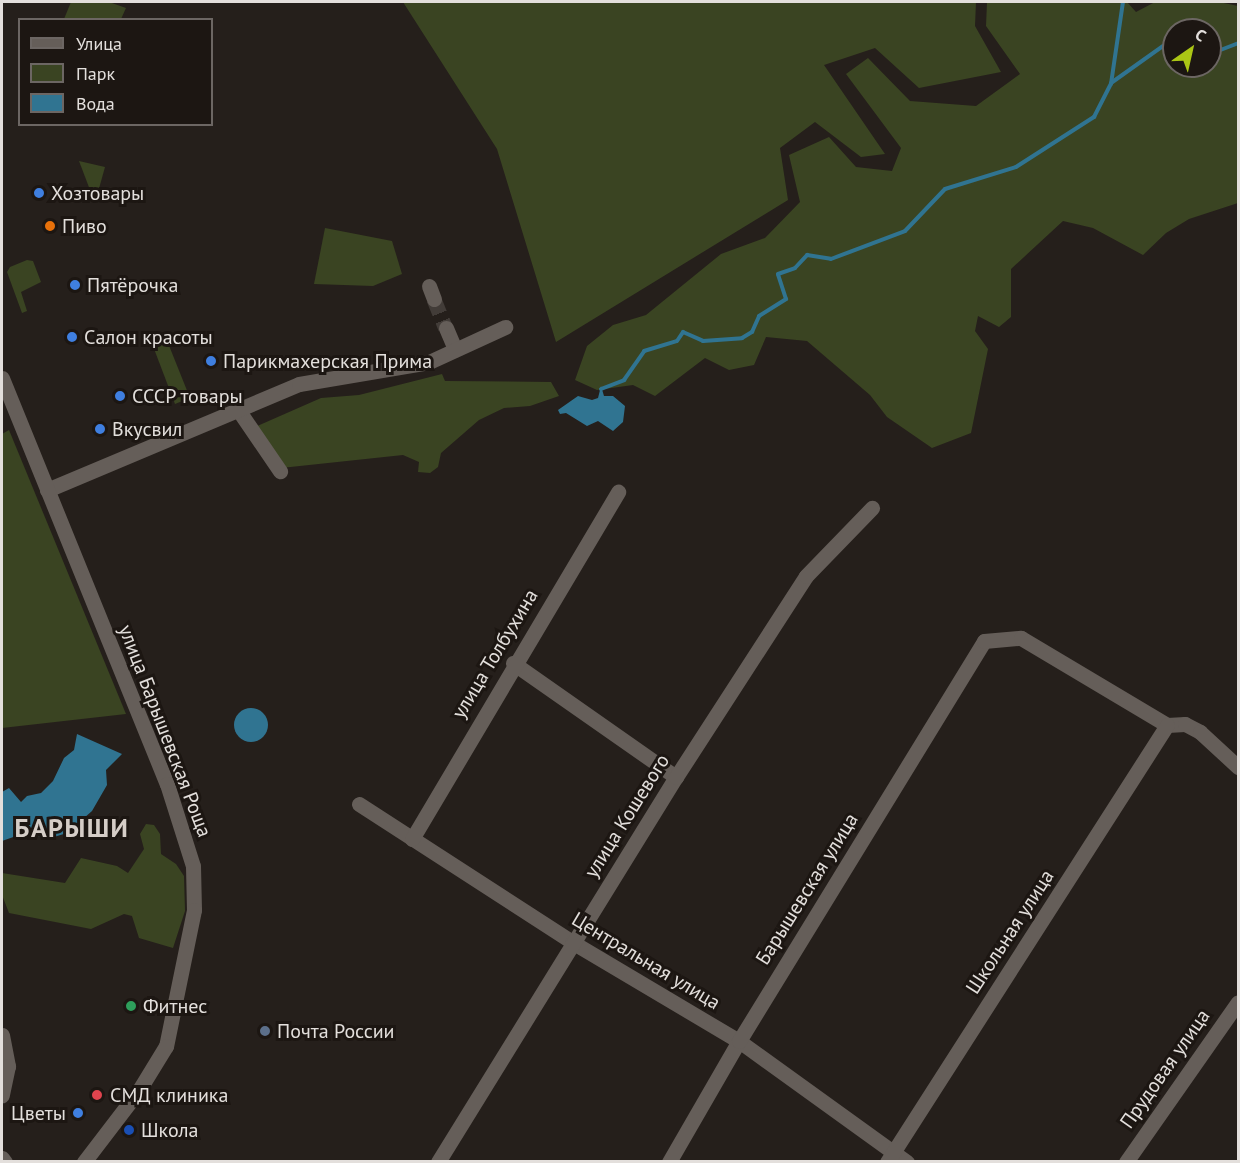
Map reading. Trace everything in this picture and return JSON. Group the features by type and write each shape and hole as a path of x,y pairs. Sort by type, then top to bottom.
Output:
{"street":[{"path":"47,490 299,384 429,362 505,327"},
{"path":"446,328 455,349"},
{"name":"улица Барышевская Роща","path":"2,378 167,784 193,866 194,910 166,1046 139,1090 84,1161"},
{"path":"239,411 280,471"},
{"name":"улица Толбухина","path":"412,839 513,663 618,492"},
{"name":"улица Кошевого","path":"438,1161 572,942 806,576 872,508"},
{"name":"Барышевская улица","path":"669,1161 739,1041 984,641 1021,638 1167,725"},
{"path":"513,663 676,777"},
{"path":"1167,725 1185,724 1200,732 1239,766"},
{"name":"Школьная улица","path":"890,1157 1167,725"},
{"name":"Центральная улица","path":"359,804 572,942 739,1041 890,1157 907,1161"},
{"name":"Прудовая улица","path":"1126,1161 1239,1002"},
{"path":"2,1035 8,1066 2,1095"},
{"path":"2,1158 5,1161"}],"green space":[{"path":"71,2 109,2 126,8 121,18 64,18"},
{"path":"403,2 976,2 975,26 1001,72 919,88 875,48 824,65 885,154 861,157 815,122 780,148 788,200 556,342 497,149"},
{"path":"987,2 1127,2 1136,12 1155,2 1219,2 1238,6 1238,203 1189,219 1166,233 1143,255 1093,228 1063,221 1011,269 1011,317 999,327 978,316 975,331 988,349 971,433 932,448 887,417 870,395 807,341 766,337 754,365 729,370 705,358 655,396 633,385 597,390 575,380 587,346 613,325 646,315 721,254 765,238 800,202 789,155 829,137 856,167 892,171 901,148 846,74 868,58 910,101 976,106 1020,74 986,26"},
{"path":"79,161 105,167 95,203"},
{"path":"325,228 392,241 402,274 373,286 314,284"},
{"path":"27,260 33,261 41,282 21,292 27,311 22,313 7,272 10,267"},
{"path":"148,333 166,338 190,398 175,404"},
{"path":"442,374 445,381 551,382 559,396 530,406 504,408 479,420 441,453 438,467 430,473 418,472 419,462 403,455 281,468 255,427 321,398 359,395"},
{"path":"9,430 126,714 2,728 2,434"},
{"path":"146,824 154,825 160,834 161,854 176,864 184,876 185,911 173,948 139,938 132,916 124,914 91,929 9,913 2,895 2,873 65,883 81,858 117,866 128,873 144,849 140,834"}],"water":[{"path":"601,386 604,396 613,396 625,406 623,422 613,431 598,421 587,426 566,413 560,414 558,410 578,396 592,400 598,398"},
{"path":"251,708 263,713 268,725 263,737 251,742 239,737 234,725 239,713"},
{"path":"77,734 122,754 106,770 107,785 92,811 67,833 54,837 19,835 2,841 2,792 9,788 21,802 27,796 41,793 53,781 64,758 74,750"}],"waterway":[{"path":"601,389 624,380 644,351 677,341 683,332 703,341 742,338 752,332 759,316 786,299 778,274 795,268 807,255 831,259 905,231 945,189 1016,167 1094,117 1111,84 1123,2"},
{"path":"1222,49 1238,43"},
{"path":"1111,83 1162,47"}],"tunnel":[{"path":"434,299 446,328"}],"place":[{"name":"Хозтовары","path":"39,193"},
{"name":"Пиво","path":"50,226"},
{"name":"Пятёрочка","path":"75,285"},
{"name":"Салон красоты","path":"72,337"},
{"name":"Парикмахерская Прима","path":"211,361"},
{"name":"СССР товары","path":"120,396"},
{"name":"Вкусвил","path":"100,429"},
{"name":"Фитнес","path":"131,1006"},
{"name":"Почта России","path":"265,1031"},
{"name":"СМД клиника","path":"97,1095"},
{"name":"Цветы","path":"78,1113"},
{"name":"Школа","path":"129,1130"}],"district":[{"name":"БАРЫШИ","path":"72,828"}]}
